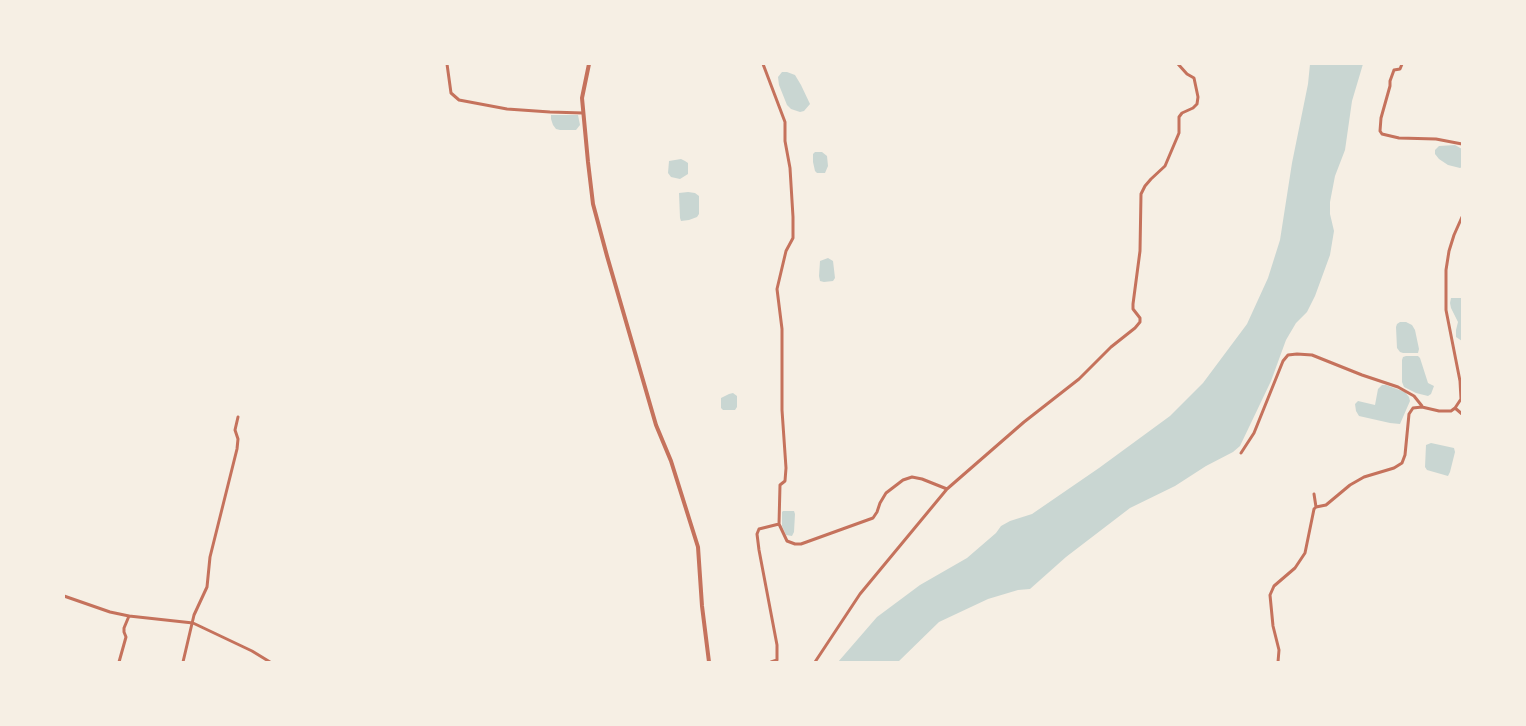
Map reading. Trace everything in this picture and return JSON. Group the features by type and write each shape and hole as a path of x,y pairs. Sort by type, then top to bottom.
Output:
{"street":[{"path":"447,64 451,93 459,100 507,109 583,113"},
{"path":"589,64 582,98 593,204 656,425 671,461 698,546 702,606 709,662"},
{"path":"763,64 785,122 785,141 790,168 793,217 793,238 786,250 778,289 782,329 782,410 786,468 785,481 780,485 779,524 787,541 801,544 873,518 886,493 903,480 912,477 922,479 947,489"},
{"path":"815,662 860,594 947,489 1024,422 1080,379 1111,347 1140,322 1140,318 1133,309 1133,304 1140,252 1141,194 1148,182 1165,166 1179,133 1182,113 1197,104 1198,97 1194,78 1187,74 1178,64"},
{"path":"1402,64 1400,69 1394,70 1390,81 1381,118 1380,131 1382,134 1399,138 1436,139 1462,144"},
{"path":"1316,507 1326,505 1357,481 1394,468 1402,463 1405,456 1409,414 1413,408 1422,407 1446,411 1455,408 1461,399 1460,381 1446,310 1446,270 1454,235 1462,217"},
{"path":"1241,453 1254,434 1283,362 1288,355 1312,355 1398,387 1414,396 1422,407"},
{"path":"1455,408 1462,414"},
{"path":"183,662 194,616 207,586 210,557 237,449 238,439 235,430 238,417"},
{"path":"1278,662 1279,650 1269,599 1274,586 1300,562 1304,553 1312,514 1316,507 1314,494"},
{"path":"771,662 778,661 778,644 757,534 759,529 779,524"},
{"path":"64,596 110,612 129,616 193,623 244,646 270,662"},
{"path":"119,662 126,637 124,628 129,616"}],"shaded area":[{"path":"1310,64 1363,64 1352,101 1345,150 1335,176 1330,202 1330,214 1334,231 1330,255 1315,296 1307,312 1296,323 1286,340 1271,381 1240,446 1175,486 1130,508 1066,557 1030,589 1018,590 988,599 939,622 898,662 838,662 877,617 920,585 967,558 996,533 1001,526 1032,514 1099,468 1170,416 1203,383 1247,324 1268,278 1280,240"},
{"path":"782,72 795,75 801,85 810,104 804,111 800,112 791,109 787,105 779,85 778,77"},
{"path":"551,115 578,115 580,125 576,130 556,129"},
{"path":"1455,145 1462,149 1462,167 1460,168 1448,165 1435,154 1435,150 1439,146"},
{"path":"815,152 822,152 827,156 828,166 825,173 817,173 815,171 813,154"},
{"path":"681,159 688,163 688,174 680,179 671,177 668,173 669,161"},
{"path":"688,192 699,196 699,214 697,217 681,221 679,193"},
{"path":"828,258 833,261 835,278 833,281 820,281 820,261"},
{"path":"1451,298 1462,298 1462,341 1456,337 1458,322 1451,308"},
{"path":"1400,322 1412,325 1415,330 1419,349 1418,353 1403,353 1397,348 1396,327"},
{"path":"1406,356 1418,356 1420,358 1428,383 1434,386 1431,394 1428,396 1404,387 1402,382 1402,360"},
{"path":"1382,385 1405,392 1409,397 1410,401 1400,424 1359,416 1356,411 1355,404 1358,401 1375,405 1378,389"},
{"path":"733,393 737,396 737,407 735,410 723,410 721,408 721,398"},
{"path":"1431,443 1454,448 1455,452 1448,476 1427,470 1425,467 1426,445"},
{"path":"783,511 794,511 794,532 792,536 786,535 782,526"}]}
